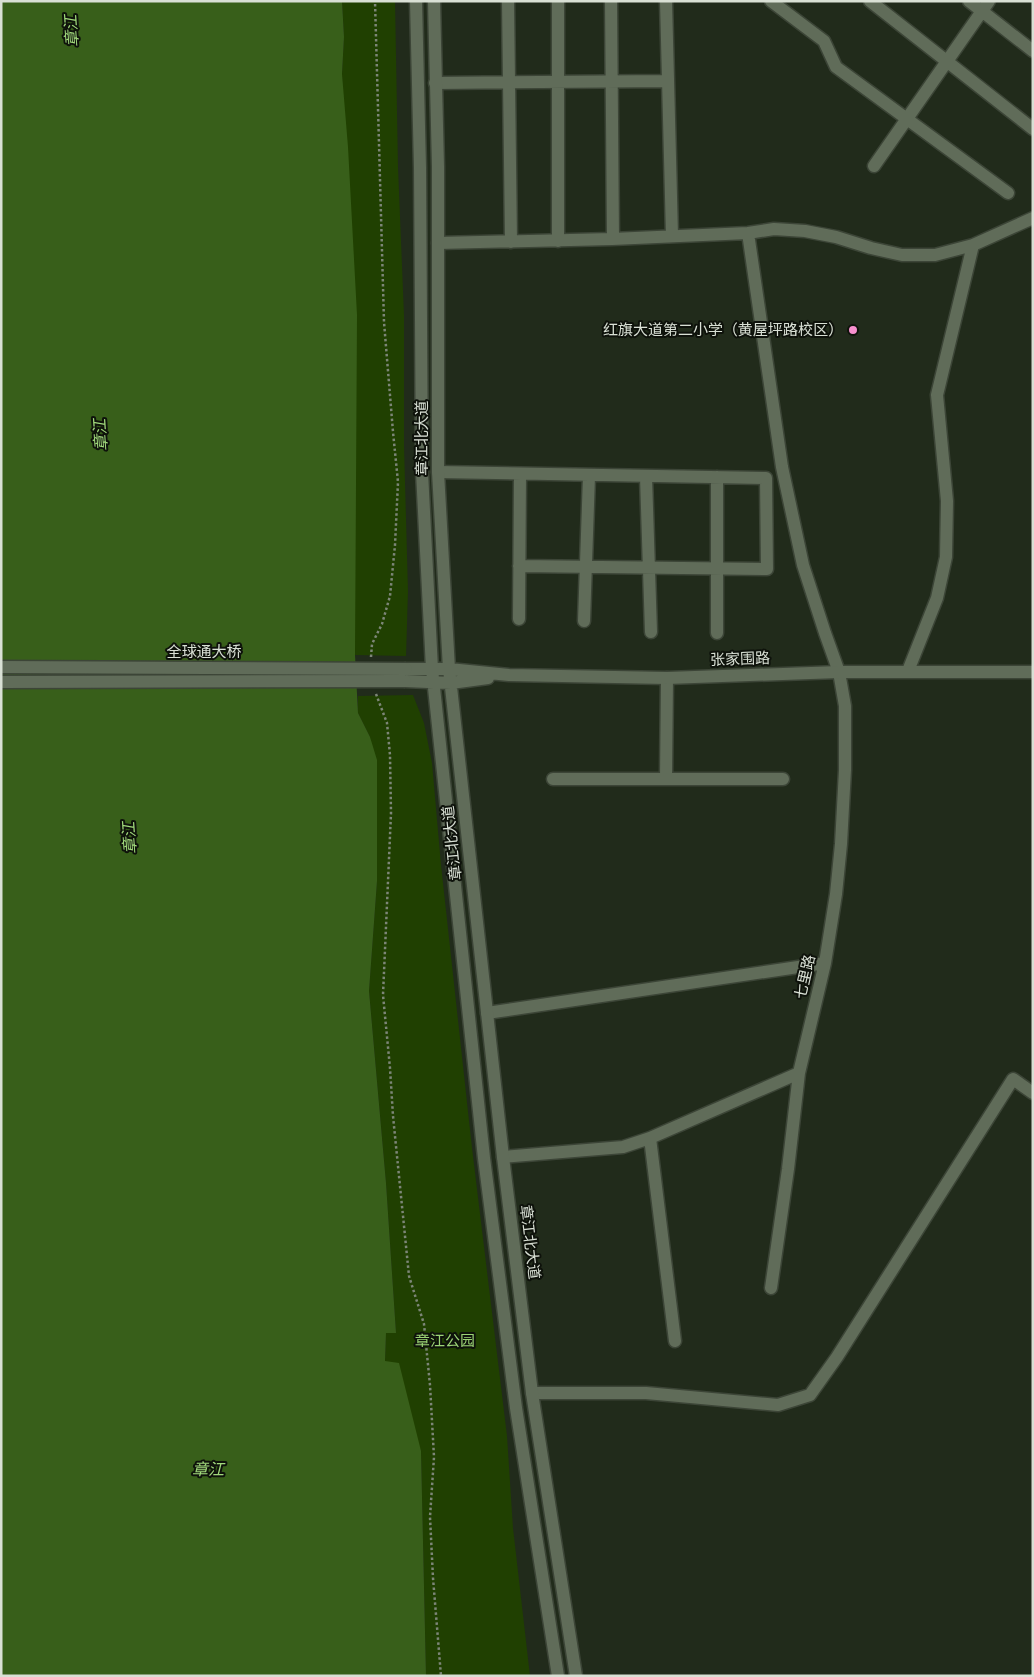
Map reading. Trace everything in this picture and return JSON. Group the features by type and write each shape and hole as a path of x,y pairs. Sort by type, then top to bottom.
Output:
{"street":[{"name":"章江北大道","path":"416,1 420,178 422,472 433,682 484,1158 516,1408 558,1676"},
{"name":"章江北大道","path":"434,1 438,167 438,472 449,669 503,1157 532,1393 576,1676"},
{"path":"508,1 511,242"},
{"path":"558,1 558,240"},
{"path":"611,1 613,239"},
{"path":"666,1 672,236"},
{"path":"772,1 824,41 836,66 1008,193"},
{"path":"870,1 1033,129"},
{"path":"969,1 986,6 1033,51"},
{"path":"874,166 986,6"},
{"path":"435,83 668,81"},
{"path":"438,243 613,239 748,233 774,229 805,231 836,237 902,255 935,255 973,246 1033,218"},
{"name":"七里路","path":"748,233 782,467 803,565 839,672 845,706 845,770 836,894 826,963 799,1073 788,1170 771,1288"},
{"path":"908,671 937,598 946,557 947,501 938,395 973,246"},
{"path":"438,472 766,478 768,570 520,566"},
{"path":"519,619 520,475"},
{"path":"584,622 589,476"},
{"path":"646,476 650,632"},
{"path":"717,477 717,633"},
{"name":"全球通大桥","path":"1,667 406,675"},
{"name":"张家围路","path":"406,675 432,669 509,675 667,678 839,672 1033,672"},
{"path":"406,675 433,682 451,683 509,675"},
{"name":"全球通大桥","path":"1,682 406,675"},
{"path":"666,778 667,678"},
{"path":"553,779 783,778"},
{"path":"487,1013 826,963"},
{"path":"503,1157 624,1147 650,1138 799,1073"},
{"path":"532,1393 646,1393 778,1405 810,1395 837,1357 1013,1079 1033,1094"},
{"path":"650,1138 675,1341"}],"path":[{"path":"370,661 372,644 382,624 390,596 398,482 384,322 375,1"},
{"path":"375,691 386,723 390,756 391,823 383,995 409,1276 424,1324 430,1385 434,1457 430,1517 441,1676"}],"green space":[{"path":"342,1 395,1 398,167 404,315 404,446 408,591 406,656 355,655"},
{"name":"章江公园","path":"413,695 424,723 432,763 441,865 472,1148 507,1436 513,1528 530,1676 426,1676 421,1451 385,1361 386,1333 396,1333 386,1183 369,991 377,881 370,737 358,713 358,696"}],"water":[{"name":"章江","path":"1,1 342,1 344,37 342,74 357,315 355,655 358,713 370,737 377,760 377,881 369,991 386,1183 396,1333 386,1333 385,1361 399,1363 421,1451 426,1676 1,1676"}],"place":[{"name":"红旗大道第二小学（黄屋坪路校区）","path":"853,330"}]}
